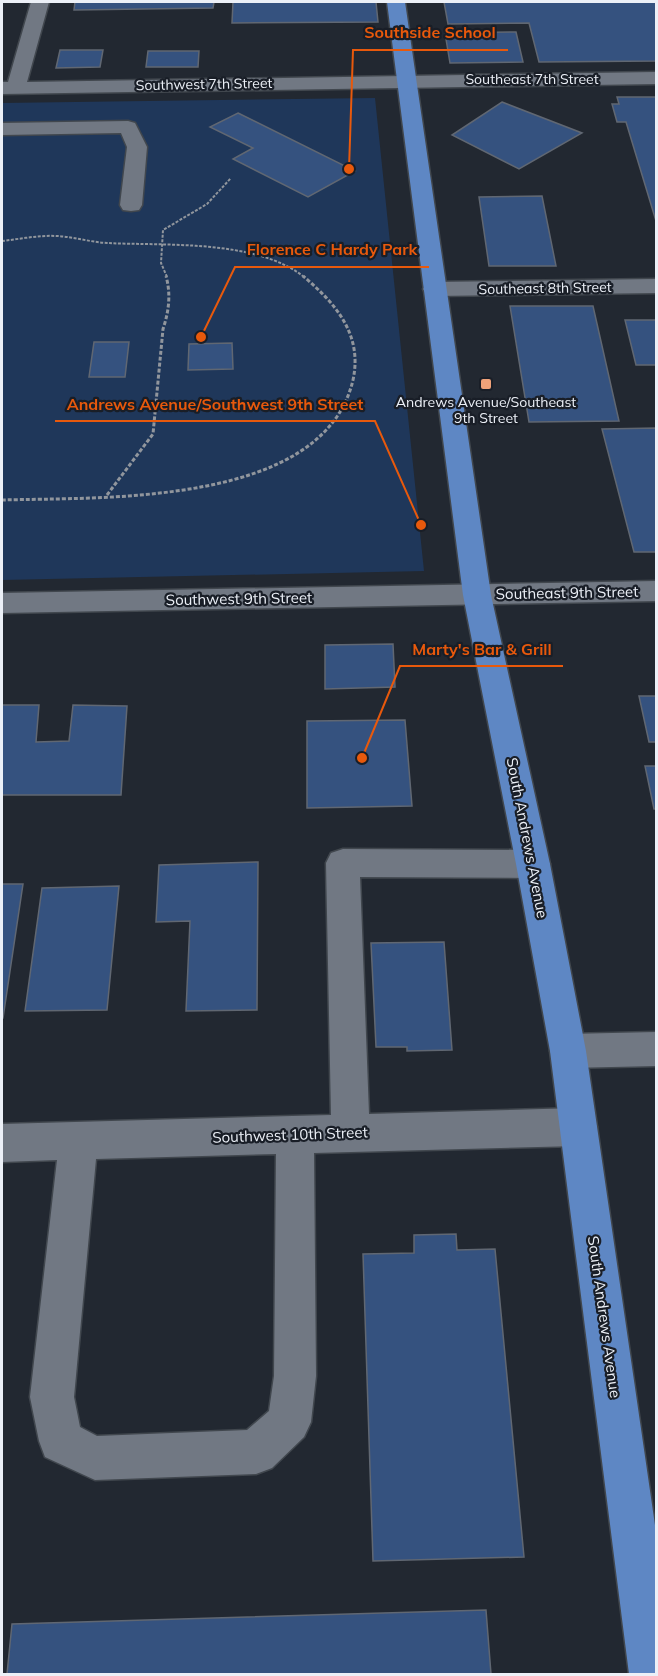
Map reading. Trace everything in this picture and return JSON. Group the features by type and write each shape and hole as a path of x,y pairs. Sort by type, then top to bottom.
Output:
{"main road":[{"name":"South Andrews Avenue","path":"396,2 477,595 533,864 568,1051 653,1674"}],"street":[{"path":"9,88 40,2"},
{"name":"Southeast 7th Street","path":"406,80 657,78"},
{"name":"Southwest 7th Street","path":"9,88 406,80"},
{"path":"131,206 137,147 128,128 146,85"},
{"path":"2,129 128,128"},
{"name":"Southeast 8th Street","path":"435,289 657,286"},
{"name":"Southeast 9th Street","path":"477,595 657,591"},
{"name":"Southwest 9th Street","path":"2,603 477,595"},
{"path":"350,1133 343,863 533,864"},
{"path":"568,1051 657,1049"},
{"name":"Southwest 10th Street","path":"2,1143 578,1127"},
{"path":"78,1141 52,1398 61,1441 95,1458 256,1452 289,1422 295,1376 295,1134"}],"path":[{"path":"106,495 153,434 164,329 168,313 167,278 161,263 163,230 207,204 231,178"},
{"path":"2,241 56,236 111,243 162,243 224,249 259,257 293,270 327,296 342,311 353,340 356,360 353,382 346,404 324,432 270,466 186,490 2,500"}],"shaded area":[{"path":"375,98 424,571 2,580 2,103"}],"building":[{"path":"75,2 214,2 213,8 74,10"},
{"path":"233,2 376,2 378,22 232,23"},
{"path":"444,2 656,2 656,61 539,62 529,23 448,24"},
{"path":"516,32 523,62 450,63 445,33"},
{"path":"60,50 103,50 100,67 56,68"},
{"path":"148,51 199,51 198,67 146,67"},
{"path":"617,97 656,97 656,221 626,122 617,122 612,104 619,104"},
{"path":"502,102 582,133 519,169 452,135"},
{"path":"238,113 355,171 308,197 233,159 253,148 210,127"},
{"path":"542,196 556,266 489,266 479,197"},
{"path":"510,306 593,306 619,421 529,422"},
{"path":"625,320 656,320 656,365 636,365"},
{"path":"94,342 129,342 125,377 89,377"},
{"path":"232,343 233,369 188,370 189,344"},
{"path":"656,428 656,552 634,552 602,429"},
{"path":"393,644 395,687 325,689 325,645"},
{"path":"639,696 656,696 656,742 649,742"},
{"path":"2,705 39,705 36,742 69,741 73,705 127,706 121,795 2,795"},
{"path":"405,720 412,806 307,808 307,721"},
{"path":"645,766 656,766 656,809 654,809"},
{"path":"258,862 257,1010 186,1011 190,921 156,922 159,865"},
{"path":"2,884 23,884 3,1018 2,1018"},
{"path":"119,886 107,1010 25,1011 42,888"},
{"path":"444,942 452,1050 407,1051 407,1047 376,1047 371,943"},
{"path":"456,1234 457,1250 495,1249 524,1557 373,1561 363,1254 414,1253 414,1235"},
{"path":"486,1610 491,1674 7,1674 12,1624"}],"place":[{"name":"Southside School","path":"349,169"},
{"name":"Florence C Hardy Park","path":"201,337"},
{"name":"Andrews Avenue/Southeast 9th Street","path":"486,384"},
{"name":"Andrews Avenue/Southwest 9th Street","path":"421,525"},
{"name":"Marty's Bar & Grill","path":"362,758"}]}
